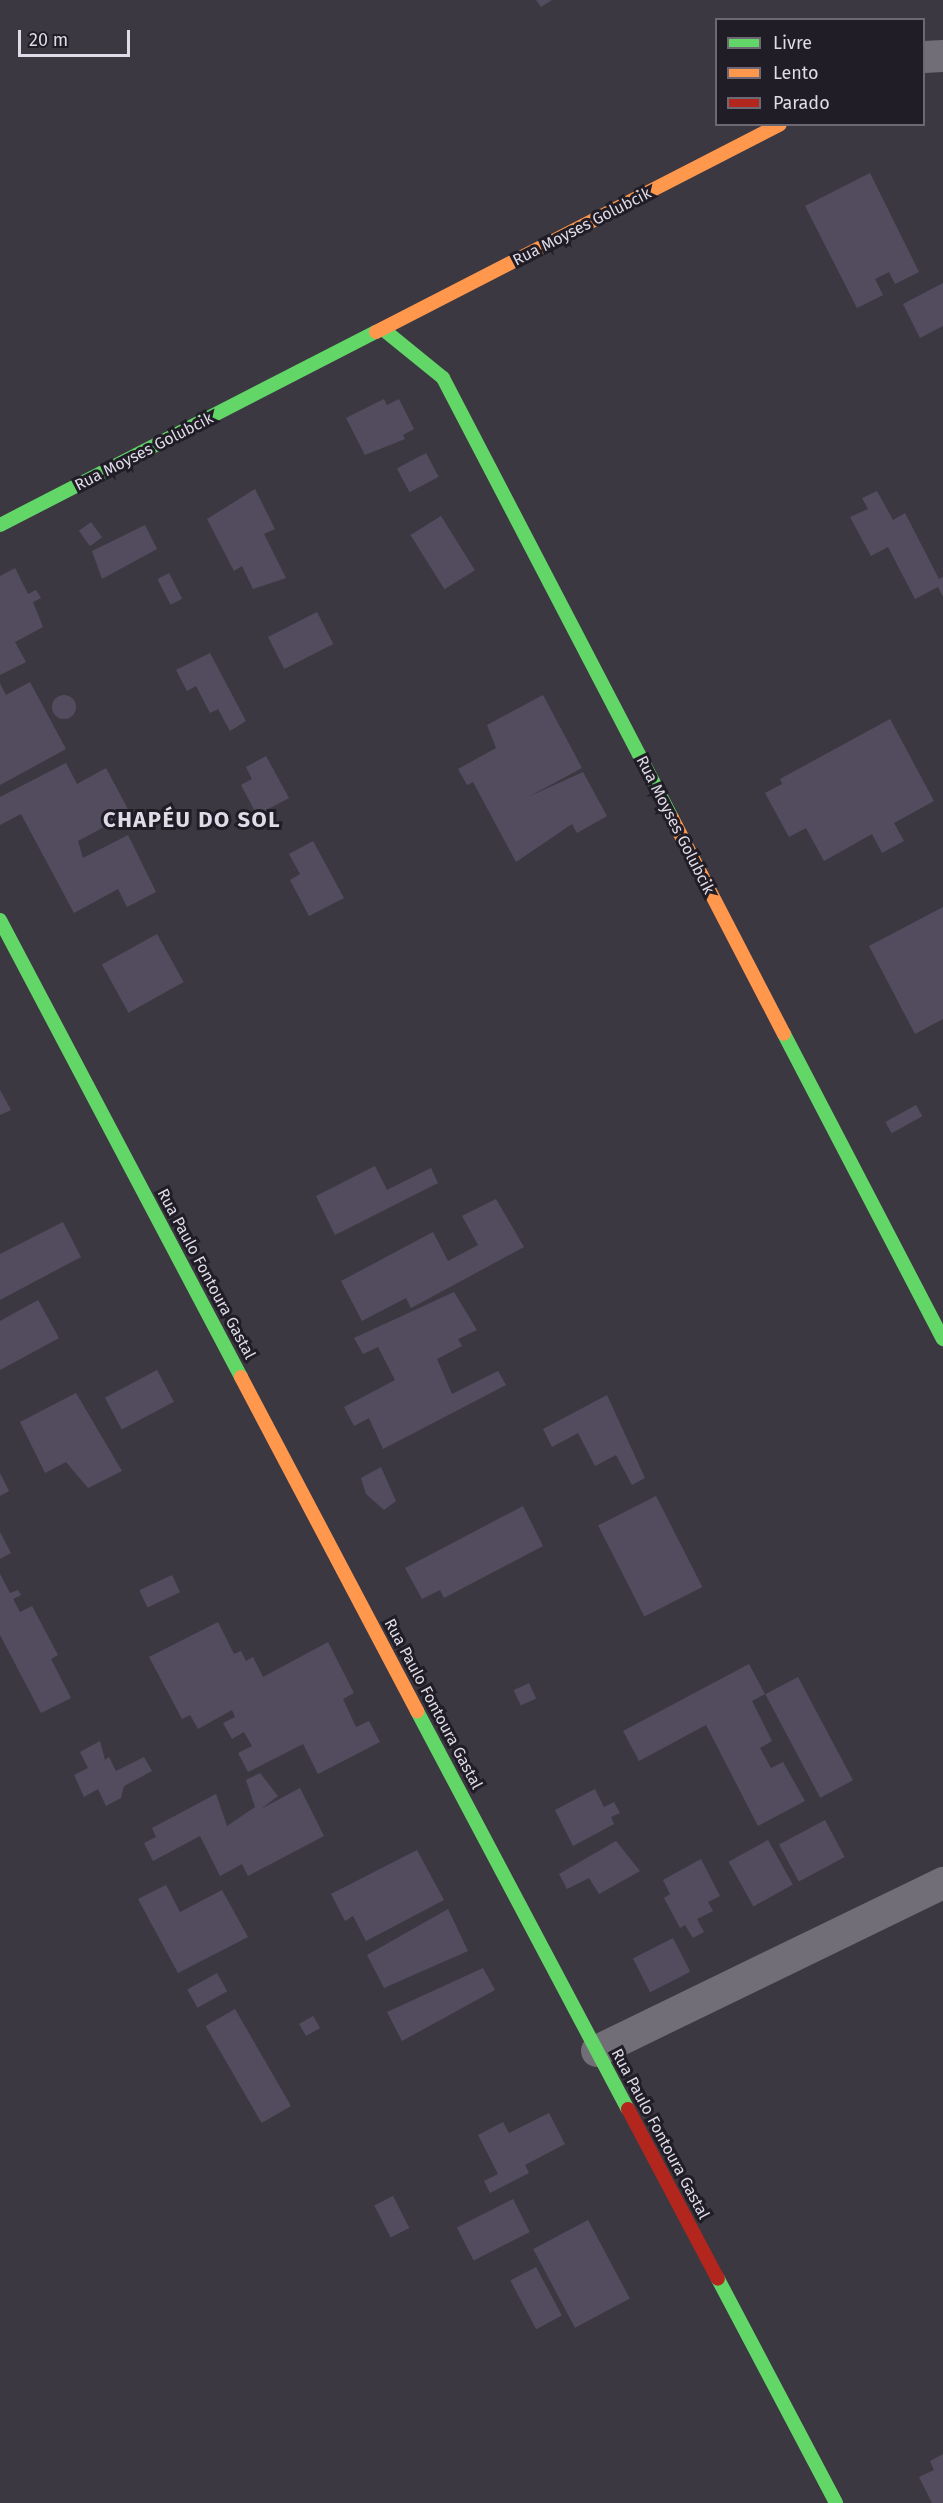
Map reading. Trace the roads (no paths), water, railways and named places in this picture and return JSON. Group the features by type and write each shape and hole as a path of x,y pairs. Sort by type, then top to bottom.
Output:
{"street":[{"path":"925,57 943,56"},
{"name":"Rua Moyses Golubcik","path":"0,525 384,330 776,126"},
{"name":"Rua Moyses Golubcik","path":"384,330 443,378 943,1339"},
{"name":"Rua Paulo Fontoura Gastal","path":"0,920 836,2503"},
{"path":"597,2051 943,1883"}],"district":[{"name":"CHAPÉU DO SOL","path":"192,820"}]}
